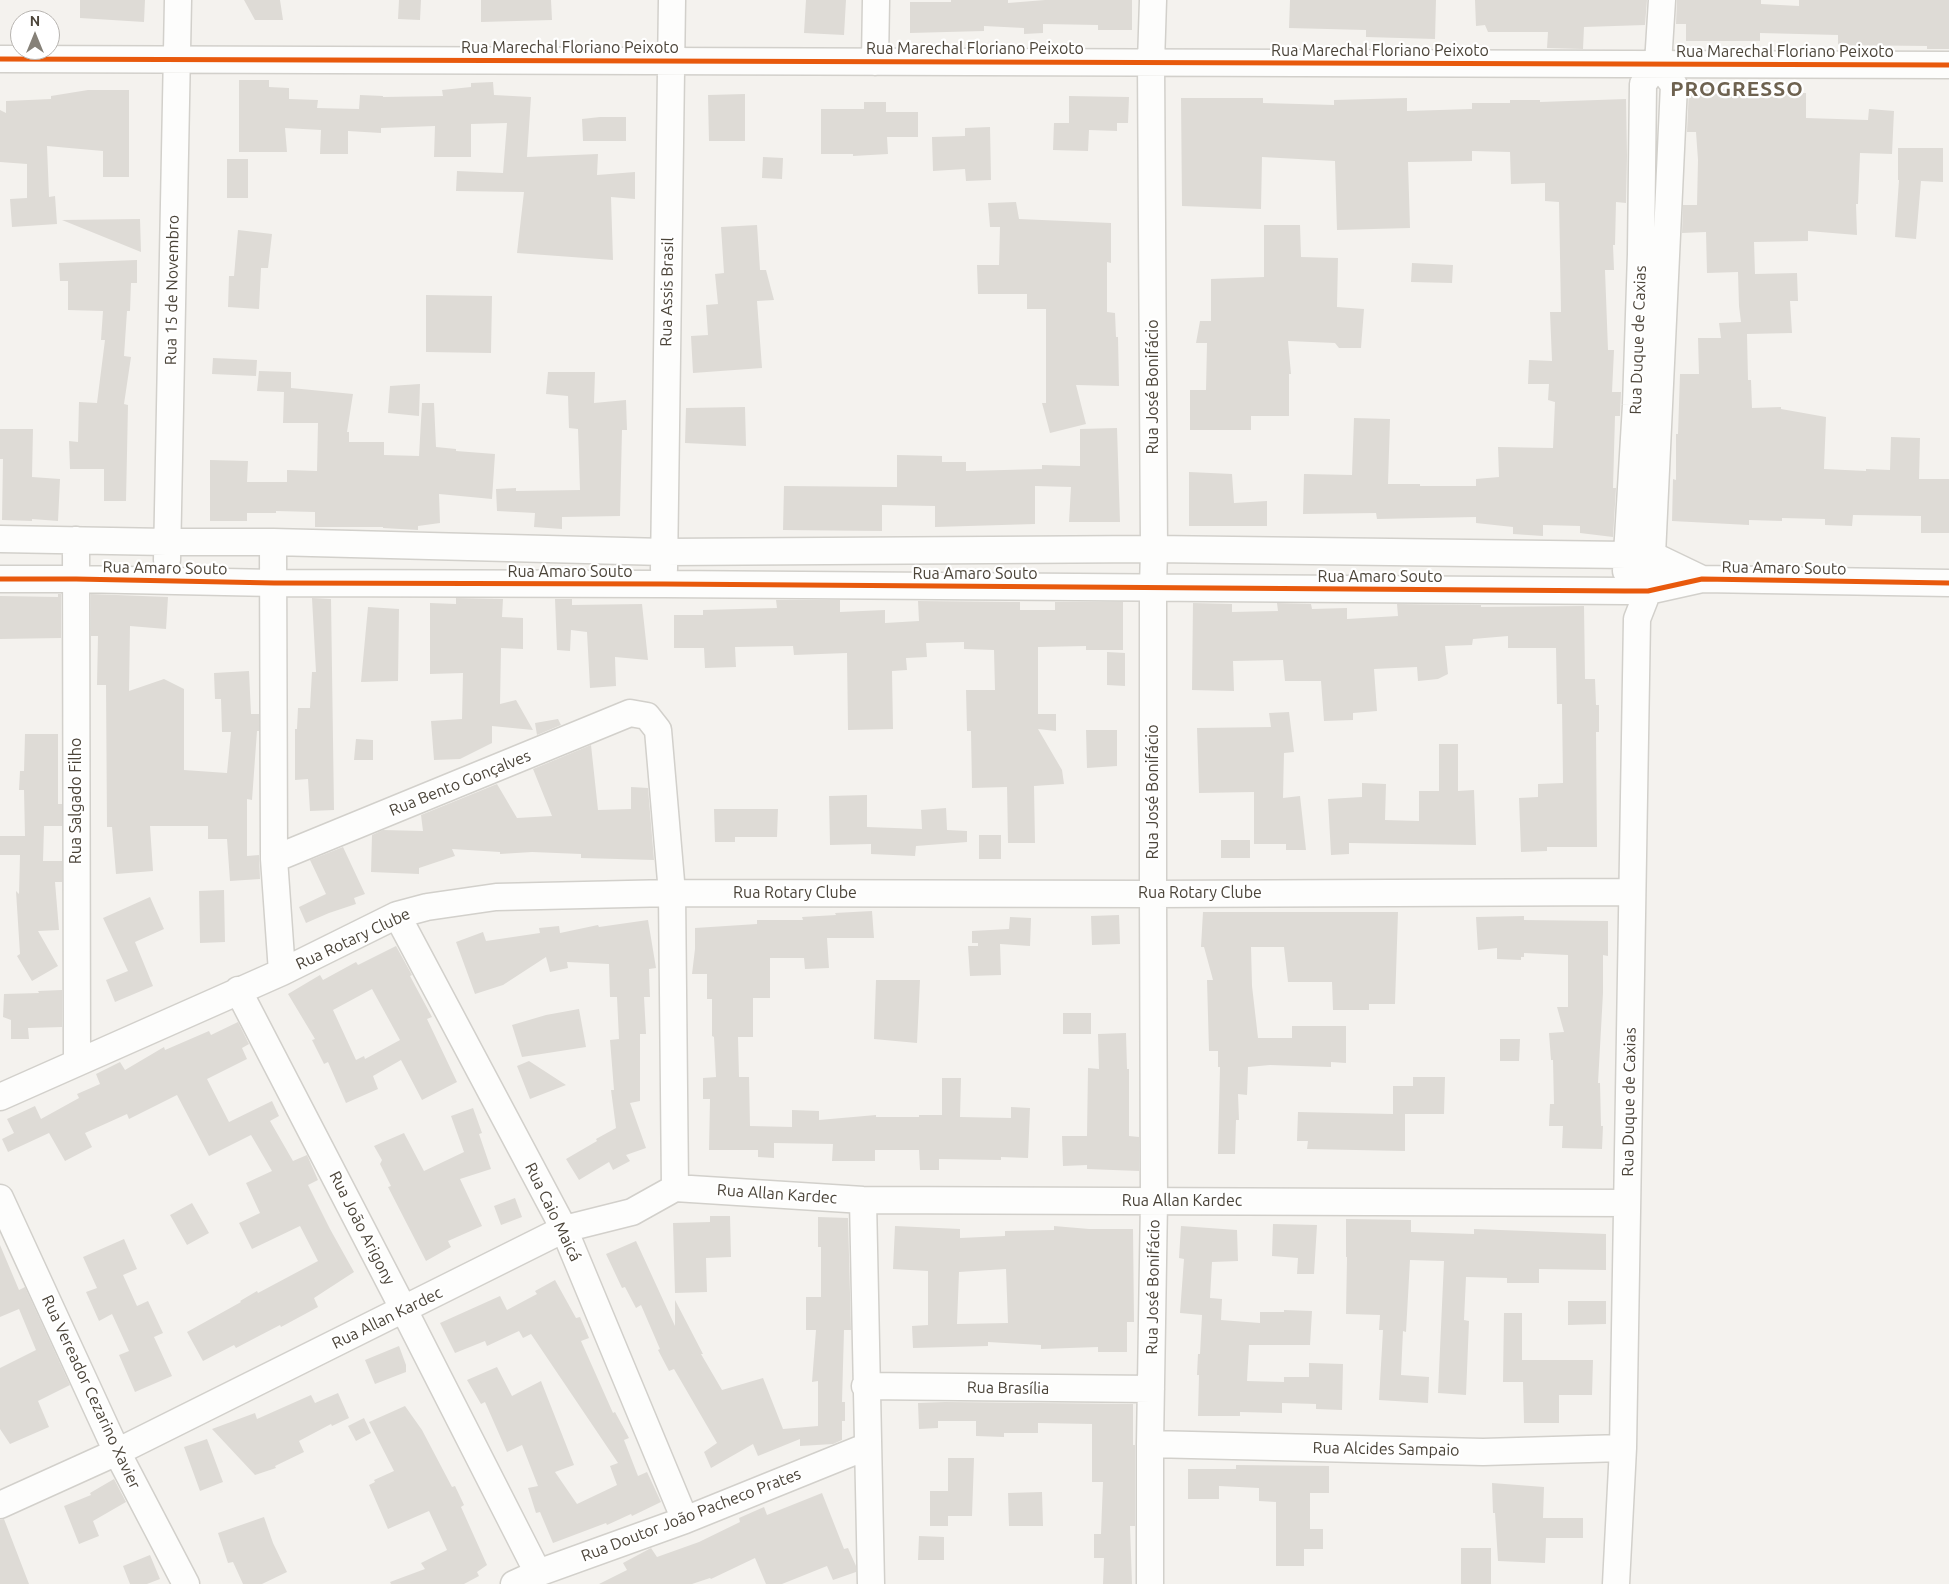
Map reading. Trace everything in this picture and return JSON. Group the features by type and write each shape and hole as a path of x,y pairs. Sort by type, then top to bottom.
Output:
{"street":[{"name":"Rua 15 de Novembro","path":"167,581 178,0"},
{"name":"Rua Assis Brasil","path":"664,584 672,0"},
{"path":"875,62 876,0"},
{"name":"Rua José Bonifácio","path":"1150,1584 1154,1201 1154,549 1151,63 1153,0"},
{"path":"1658,64 1662,0"},
{"name":"Rua Marechal Floriano Peixoto","path":"0,59 1949,65"},
{"name":"Rua Duque de Caxias","path":"1616,1584 1623,1448 1637,619 1636,591 1627,555 1648,405 1667,254 1674,85 1658,64 1643,84 1641,254 1648,405 1652,555 1636,591"},
{"path":"1641,254 1667,254"},
{"name":"Rua Amaro Souto","path":"0,539 273,542 664,552 1154,549 1652,555 1702,579"},
{"name":"Rua Salgado Filho","path":"76,540 77,1062"},
{"path":"273,542 274,859 282,972"},
{"name":"Rua Amaro Souto","path":"0,579 274,584 664,584 1636,591 1702,579 1949,583"},
{"name":"Rua Bento Gonçalves","path":"274,859 630,713 647,716 658,730 672,893"},
{"name":"Rua Rotary Clube","path":"0,1097 282,972 397,915 427,906 496,897 672,893 1153,894 1632,892"},
{"path":"672,893 675,1188"},
{"name":"Rua Caio Maicá","path":"397,915 564,1229 685,1520"},
{"name":"Rua João Arigony","path":"238,990 538,1573"},
{"name":"Rua Allan Kardec","path":"0,1505 117,1452 564,1229 632,1212 675,1188 863,1200 1627,1203"},
{"name":"Rua Vereador Cezarino Xavier","path":"0,1198 117,1452 186,1584"},
{"path":"863,1200 865,1386 871,1584"},
{"name":"Rua Brasília","path":"865,1386 1151,1389"},
{"name":"Rua Alcides Sampaio","path":"1150,1444 1483,1452 1623,1448"},
{"name":"Rua Doutor João Pacheco Prates","path":"514,1584 538,1573 685,1520 868,1446"}],"building":[{"path":"80,0 145,0 144,22 80,18"},
{"path":"244,0 280,0 283,20 255,20"},
{"path":"399,0 421,0 420,20 398,19"},
{"path":"481,0 551,0 552,20 481,22"},
{"path":"806,0 846,0 844,35 804,33"},
{"path":"951,0 1008,0 1008,3 1045,0 1132,0 1132,30 1098,30 1098,25 1043,24 1043,33 1024,34 1024,28 984,26 984,31 910,33 910,2 951,2"},
{"path":"1290,0 1436,0 1435,39 1366,37 1366,30 1289,28"},
{"path":"1475,0 1647,0 1645,25 1584,27 1583,49 1547,48 1548,32 1488,32 1485,25 1476,26"},
{"path":"1677,0 1761,0 1761,4 1799,6 1799,0 1949,0 1949,49 1927,49 1927,46 1838,45 1838,35 1760,33 1760,41 1686,41 1686,24 1676,24"},
{"path":"239,80 269,80 269,87 289,88 289,99 318,100 317,108 359,109 360,95 383,97 443,96 442,90 471,87 471,83 493,82 494,95 531,97 527,157 598,154 597,175 635,172 635,199 611,197 613,260 517,253 524,192 456,191 457,171 503,173 507,123 471,124 471,157 434,157 435,126 381,128 381,133 348,131 348,154 320,154 321,130 285,128 287,152 239,152"},
{"path":"1689,89 1806,93 1806,118 1868,120 1869,109 1894,111 1892,154 1860,153 1858,204 1856,204 1857,235 1808,231 1808,241 1754,242 1755,274 1797,273 1798,301 1790,301 1792,333 1747,334 1748,380 1751,380 1752,408 1781,407 1781,409 1826,417 1824,469 1890,470 1891,437 1920,438 1919,479 1949,479 1949,533 1921,533 1921,516 1853,515 1852,526 1825,525 1825,519 1782,518 1782,521 1749,520 1749,525 1672,521 1673,479 1676,480 1676,434 1678,434 1680,374 1699,374 1698,338 1721,338 1719,323 1741,322 1738,272 1707,273 1706,232 1682,233 1683,205 1697,205 1698,160 1696,132 1687,132"},
{"path":"88,90 129,90 129,177 103,177 103,151 47,146 49,197 55,196 57,224 12,227 10,199 27,198 27,164 0,162 0,110 6,113 6,101 51,99 51,96"},
{"path":"745,94 745,141 709,141 708,95"},
{"path":"1069,96 1129,97 1128,123 1117,123 1117,131 1089,130 1088,151 1053,150 1054,123 1069,123"},
{"path":"1181,98 1263,98 1263,103 1334,105 1334,100 1407,98 1407,111 1472,109 1472,103 1510,103 1510,100 1540,100 1540,102 1626,99 1626,203 1616,202 1615,245 1613,245 1614,270 1605,270 1608,350 1614,350 1612,392 1621,392 1620,416 1615,416 1613,488 1616,488 1613,537 1580,533 1580,526 1543,525 1543,536 1513,534 1513,527 1476,523 1476,517 1377,519 1376,513 1303,514 1304,474 1352,475 1354,418 1390,419 1388,484 1476,486 1476,479 1499,477 1498,447 1553,448 1555,402 1548,400 1549,384 1528,384 1529,360 1552,361 1550,312 1561,312 1559,202 1545,201 1545,183 1511,184 1510,152 1472,151 1472,161 1408,162 1410,228 1337,230 1335,161 1262,157 1261,209 1182,206"},
{"path":"864,102 886,102 886,112 918,112 918,137 887,137 888,154 853,156 853,154 821,154 821,109 864,109"},
{"path":"626,117 626,141 583,141 582,119"},
{"path":"990,127 991,180 966,181 965,169 933,171 932,137 965,136 965,128"},
{"path":"1898,148 1943,148 1943,182 1921,181 1916,239 1895,237 1899,180"},
{"path":"763,157 783,158 782,179 762,178"},
{"path":"227,159 248,159 248,198 227,198"},
{"path":"1016,202 1019,219 1111,223 1111,263 1107,262 1107,312 1115,313 1116,337 1118,337 1119,386 1076,385 1086,424 1050,433 1042,403 1046,403 1046,309 1027,309 1027,294 978,294 977,265 999,265 1000,227 990,227 988,203"},
{"path":"140,219 141,252 62,220"},
{"path":"757,225 760,270 766,270 774,300 757,301 762,368 693,373 691,336 708,335 706,305 718,304 715,274 724,273 721,227"},
{"path":"1264,225 1300,225 1301,257 1338,258 1337,307 1364,309 1361,348 1339,348 1335,343 1288,341 1291,374 1289,374 1289,416 1251,416 1251,430 1190,430 1190,390 1206,390 1207,343 1196,343 1200,321 1211,321 1211,279 1264,277"},
{"path":"238,230 272,234 268,268 261,268 259,309 228,307 229,276 234,276"},
{"path":"137,260 137,283 131,283 130,311 127,311 124,356 131,357 124,404 128,405 126,501 104,501 104,469 70,469 69,441 78,442 79,402 97,403 105,340 101,340 103,311 68,310 68,281 60,281 59,263"},
{"path":"1412,263 1453,265 1452,283 1411,282"},
{"path":"426,295 492,296 491,353 426,352"},
{"path":"213,358 257,360 256,376 212,374"},
{"path":"259,371 291,372 291,388 353,394 347,432 349,432 349,442 384,442 384,455 419,456 422,403 434,403 436,447 456,449 456,451 495,454 492,499 439,494 440,523 418,526 418,530 383,527 315,527 315,512 276,511 276,513 247,513 247,521 210,521 210,460 248,461 247,482 287,482 287,470 317,471 318,423 283,423 284,392 257,391"},
{"path":"548,372 595,372 594,403 626,400 627,430 622,430 620,516 562,517 562,529 534,527 535,513 497,511 496,489 516,488 516,491 580,490 578,429 569,428 568,396 546,394"},
{"path":"420,384 419,416 388,413 390,386"},
{"path":"745,407 746,446 685,443 686,408"},
{"path":"1117,428 1120,522 1069,522 1071,487 1035,486 1035,524 935,527 935,506 882,505 882,531 783,530 784,486 897,487 897,455 942,456 942,462 966,462 966,471 1042,469 1042,465 1080,466 1080,429"},
{"path":"0,429 33,429 32,477 60,479 58,521 32,519 32,521 2,520 3,459 0,459"},
{"path":"1189,472 1232,474 1234,503 1267,501 1267,526 1189,526"},
{"path":"58,594 61,594 61,638 0,639 0,596 58,597"},
{"path":"91,594 168,597 166,629 130,626 129,691 164,679 184,689 184,770 227,773 231,732 222,732 221,699 215,699 214,673 249,671 251,714 259,714 259,731 257,731 252,800 247,799 247,856 259,855 260,879 230,881 227,839 208,839 208,826 150,826 153,871 116,874 112,827 107,827 106,685 97,685 98,636 91,636"},
{"path":"312,598 331,599 334,810 310,811 308,779 295,780 295,729 297,729 298,708 310,708 312,672 316,672"},
{"path":"456,598 503,599 502,617 523,618 523,649 501,648 500,704 516,700 533,730 492,726 492,743 460,759 434,760 431,721 462,719 463,673 430,674 430,603 456,604"},
{"path":"555,599 572,599 572,605 642,604 648,660 615,657 616,686 590,688 587,632 571,630 570,651 557,650"},
{"path":"776,600 840,600 840,612 885,610 885,623 919,621 918,601 1020,602 1020,610 1055,610 1055,602 1123,602 1123,650 1086,650 1086,646 1038,647 1038,714 1056,714 1056,731 1038,729 1062,770 1064,784 1034,786 1035,843 1008,843 1007,787 972,788 971,731 967,731 966,690 995,690 994,650 964,649 964,642 926,643 927,657 906,658 907,670 892,671 893,729 848,730 847,653 794,655 793,646 735,647 736,667 705,668 704,648 674,648 674,615 703,615 703,610 777,608"},
{"path":"1193,603 1232,604 1232,612 1278,611 1277,603 1311,604 1312,609 1347,608 1347,619 1398,616 1397,604 1481,605 1481,607 1584,606 1585,679 1595,679 1596,705 1599,705 1599,732 1596,732 1597,847 1547,847 1547,851 1521,852 1519,798 1538,797 1538,784 1563,783 1562,704 1557,704 1556,648 1508,648 1508,636 1473,639 1472,645 1445,646 1448,674 1438,679 1418,681 1417,667 1374,669 1377,711 1353,713 1353,720 1324,721 1321,681 1285,681 1283,660 1233,661 1234,691 1192,690"},
{"path":"368,607 399,609 398,681 361,682"},
{"path":"1107,652 1125,653 1125,686 1107,685"},
{"path":"1289,712 1294,752 1284,753 1283,798 1300,796 1306,850 1286,850 1286,844 1254,844 1254,792 1199,793 1197,728 1271,727 1269,713"},
{"path":"558,719 561,725 537,735 535,723"},
{"path":"1086,730 1117,730 1117,766 1087,768"},
{"path":"25,734 58,734 58,804 62,804 62,826 44,826 43,861 62,861 62,882 55,882 59,930 38,931 58,966 32,981 17,956 20,954 16,891 19,894 20,855 0,855 0,836 25,836 24,790 19,790 20,771 24,771"},
{"path":"356,739 373,740 373,760 354,760"},
{"path":"1439,744 1458,744 1458,791 1474,790 1476,845 1349,843 1349,854 1331,855 1328,799 1362,797 1362,783 1386,784 1385,820 1419,821 1419,791 1439,791"},
{"path":"591,745 598,810 631,809 631,787 648,788 654,860 581,858 581,854 532,852 500,854 500,852 452,849 455,856 419,868 419,874 371,872 372,835 383,830 423,831 421,815 497,784 517,818 552,816 533,769"},
{"path":"867,795 867,827 922,829 921,810 946,808 947,830 967,831 967,842 916,846 915,856 871,854 871,844 830,845 829,796"},
{"path":"714,809 778,809 777,837 735,837 735,842 715,842"},
{"path":"979,835 1001,835 1001,859 979,859"},
{"path":"1221,840 1250,840 1250,858 1221,858"},
{"path":"343,847 365,894 354,898 356,904 306,923 299,907 326,894 310,860"},
{"path":"224,890 225,942 200,943 199,891"},
{"path":"150,897 164,929 135,942 153,986 115,1002 106,980 128,971 103,918"},
{"path":"872,911 874,938 827,938 829,968 805,969 804,958 770,958 770,998 753,998 753,1037 738,1037 739,1077 749,1077 750,1126 792,1127 792,1110 819,1111 819,1120 876,1115 876,1117 919,1117 919,1115 942,1115 942,1078 961,1078 960,1117 1011,1118 1011,1107 1030,1108 1028,1158 1001,1157 1001,1160 939,1159 939,1170 920,1170 919,1150 875,1150 875,1161 832,1161 833,1144 774,1143 774,1158 758,1157 758,1150 709,1150 710,1099 703,1099 703,1078 716,1077 714,1037 712,1036 712,999 707,999 707,974 692,974 695,928 757,924 757,920 803,920 802,917"},
{"path":"1203,912 1398,912 1395,1004 1369,1004 1369,1010 1333,1010 1332,982 1288,982 1284,947 1251,947 1252,986 1258,1038 1292,1038 1292,1026 1346,1026 1346,1063 1331,1062 1331,1067 1270,1065 1248,1067 1247,1095 1238,1094 1239,1120 1236,1120 1235,1154 1218,1154 1220,1067 1218,1067 1218,1051 1209,1051 1207,980 1213,980 1204,947 1201,947"},
{"path":"1119,915 1120,944 1092,945 1091,916"},
{"path":"1524,916 1524,920 1608,921 1608,956 1603,955 1598,1083 1600,1083 1601,1126 1603,1126 1602,1149 1562,1148 1563,1126 1549,1126 1550,1104 1554,1104 1553,1060 1551,1060 1549,1033 1564,1032 1557,1007 1568,1007 1568,955 1524,953 1524,957 1521,957 1521,960 1497,959 1497,948 1478,950 1476,917"},
{"path":"1010,917 1031,918 1030,946 1000,944 1001,975 970,976 968,946 978,946 978,943 972,943 972,931 1009,929"},
{"path":"648,920 656,968 649,969 650,997 644,997 646,1034 640,1034 640,1101 630,1103 646,1148 626,1155 630,1161 613,1170 609,1162 579,1180 566,1159 616,1128 611,1090 614,1090 610,1040 619,1039 617,997 610,997 609,964 567,962 568,968 550,972 546,957 503,985 475,994 456,942 483,932 486,941 540,933 539,928 559,926 560,933 598,925 599,927"},
{"path":"396,946 432,1017 427,1019 457,1082 422,1100 401,1060 373,1076 378,1089 346,1103 328,1062 324,1064 312,1040 315,1039 288,994 320,975 323,980 356,962 358,965","holes":["372,989 400,1040 365,1059 364,1056 356,1060 333,1010"]},
{"path":"876,980 920,980 917,1043 874,1039"},
{"path":"62,990 62,1027 28,1028 29,1039 11,1039 11,1020 3,1017 4,994"},
{"path":"579,1009 586,1047 522,1057 512,1025 546,1015"},
{"path":"1063,1013 1091,1013 1091,1034 1063,1034"},
{"path":"238,1022 249,1044 242,1048 247,1059 207,1079 229,1122 272,1101 279,1116 270,1121 293,1161 307,1155 318,1180 308,1185 354,1272 314,1298 318,1307 281,1327 280,1325 236,1348 234,1345 203,1361 187,1332 257,1291 258,1293 318,1261 300,1226 252,1249 239,1223 260,1213 246,1183 272,1171 251,1135 209,1156 177,1095 129,1119 127,1114 85,1133 92,1147 65,1161 49,1133 8,1152 2,1139 14,1133 7,1119 35,1106 41,1119 79,1098 77,1094 100,1084 96,1074 120,1062 125,1070 164,1047 165,1050 209,1031 211,1035"},
{"path":"1126,1033 1127,1069 1129,1069 1129,1136 1139,1137 1139,1171 1087,1169 1087,1165 1063,1166 1062,1136 1087,1136 1088,1068 1099,1069 1098,1034"},
{"path":"1500,1039 1520,1039 1519,1061 1500,1061"},
{"path":"529,1061 566,1085 530,1099 517,1066"},
{"path":"1413,1077 1445,1077 1444,1114 1405,1114 1405,1151 1307,1149 1308,1141 1297,1141 1298,1112 1393,1114 1393,1086 1413,1086"},
{"path":"473,1108 482,1133 479,1134 491,1169 460,1179 482,1226 448,1241 451,1247 426,1261 388,1187 391,1186 380,1164 382,1160 374,1146 404,1133 424,1171 464,1152 451,1116"},
{"path":"515,1198 522,1217 501,1225 494,1206"},
{"path":"192,1203 209,1233 187,1245 170,1215"},
{"path":"710,1216 730,1216 731,1257 706,1258 707,1292 675,1293 673,1223 710,1222"},
{"path":"818,1217 848,1218 851,1330 844,1330 842,1402 845,1402 845,1421 842,1421 842,1440 833,1444 800,1446 800,1439 758,1456 753,1444 711,1468 704,1452 717,1443 674,1369 669,1371 658,1350 660,1349 641,1305 636,1308 625,1287 622,1288 606,1254 636,1241 675,1326 675,1300 703,1354 701,1354 722,1390 763,1378 783,1429 818,1426 818,1381 812,1382 816,1330 806,1330 806,1297 821,1297 821,1247 818,1247"},
{"path":"1346,1219 1411,1220 1411,1232 1474,1234 1474,1229 1606,1234 1606,1270 1539,1269 1539,1283 1507,1283 1507,1278 1466,1277 1464,1320 1469,1321 1466,1395 1438,1393 1444,1261 1410,1260 1406,1332 1403,1331 1401,1375 1429,1377 1428,1403 1379,1400 1383,1330 1379,1330 1380,1315 1346,1314"},
{"path":"1273,1224 1317,1225 1314,1274 1297,1274 1298,1258 1272,1256"},
{"path":"895,1226 960,1229 960,1238 1005,1236 1005,1231 1054,1230 1054,1226 1089,1229 1133,1229 1134,1322 1127,1322 1127,1352 1098,1352 1098,1347 1041,1349 1041,1345 988,1342 988,1346 913,1348 912,1326 928,1325 928,1271 893,1269","holes":["1006,1269 1008,1323 957,1324 959,1272"]},
{"path":"1181,1226 1237,1230 1238,1261 1212,1262 1210,1298 1222,1299 1221,1320 1260,1323 1260,1312 1284,1312 1284,1310 1312,1311 1310,1345 1249,1345 1247,1381 1284,1382 1284,1377 1309,1377 1309,1363 1343,1364 1342,1410 1316,1409 1316,1404 1282,1403 1282,1413 1240,1412 1240,1416 1198,1416 1199,1375 1197,1375 1202,1315 1180,1313 1184,1259 1179,1258"},
{"path":"124,1239 137,1269 123,1275 137,1306 148,1301 163,1333 154,1337 172,1376 135,1392 119,1355 129,1351 112,1314 99,1321 86,1292 97,1288 83,1257"},
{"path":"0,1245 19,1290 25,1287 70,1385 38,1401 49,1427 10,1444 0,1429 0,1368 36,1350 19,1309 0,1317"},
{"path":"555,1280 576,1318 580,1317 589,1338 581,1341 613,1413 615,1412 629,1438 624,1440 638,1476 647,1472 661,1502 632,1516 631,1514 607,1525 606,1523 553,1543 540,1512 536,1513 528,1488 538,1486 522,1445 507,1452 485,1402 481,1404 467,1380 497,1367 512,1396 541,1381 574,1465 555,1472 577,1504 617,1485 610,1466 618,1463 531,1334 523,1338 519,1331 487,1346 485,1341 455,1353 440,1323 500,1296 507,1310 537,1294 535,1291"},
{"path":"1568,1301 1606,1301 1606,1324 1568,1325"},
{"path":"1504,1313 1522,1313 1522,1360 1593,1360 1592,1395 1559,1395 1559,1423 1524,1423 1523,1382 1503,1382"},
{"path":"399,1346 406,1365 406,1372 375,1384 365,1360"},
{"path":"338,1393 349,1418 332,1426 331,1424 299,1441 304,1452 275,1466 276,1468 255,1475 212,1429 255,1413 257,1419 311,1395 315,1403"},
{"path":"918,1403 1133,1404 1135,1526 1130,1526 1132,1584 1103,1584 1104,1558 1094,1558 1094,1534 1101,1534 1103,1482 1092,1482 1092,1424 1038,1423 1038,1433 1004,1433 1004,1437 976,1436 976,1421 938,1421 938,1428 919,1429"},
{"path":"405,1406 422,1430 452,1487 455,1486 464,1505 461,1507 487,1565 477,1572 479,1576 464,1584 391,1584 390,1582 425,1569 421,1563 447,1550 429,1511 388,1529 369,1485 375,1482 374,1480 394,1471 369,1422"},
{"path":"364,1418 371,1433 356,1441 348,1426"},
{"path":"207,1439 223,1482 200,1491 184,1447"},
{"path":"948,1458 974,1458 972,1516 948,1516 948,1526 930,1526 930,1491 948,1491"},
{"path":"1236,1465 1329,1466 1329,1493 1310,1493 1310,1529 1323,1529 1323,1549 1304,1549 1304,1566 1276,1566 1276,1502 1259,1501 1259,1488 1219,1486 1219,1499 1188,1499 1188,1469 1236,1469"},
{"path":"114,1479 126,1502 93,1521 99,1536 79,1544 64,1506 91,1495 90,1493"},
{"path":"1492,1483 1544,1487 1543,1518 1583,1518 1583,1538 1546,1538 1545,1563 1498,1561"},
{"path":"1042,1492 1043,1526 1009,1526 1008,1493"},
{"path":"822,1493 844,1549 848,1548 856,1566 856,1572 833,1580 827,1566 782,1584 766,1584 755,1558 711,1579 692,1584 599,1584 627,1570 623,1563 651,1548 657,1557 699,1542 740,1522 739,1518 764,1507 767,1515"},
{"path":"264,1517 273,1543 287,1572 262,1584 243,1584 233,1562 228,1563 218,1533"},
{"path":"4,1519 29,1584 0,1584 0,1520"},
{"path":"919,1536 944,1537 944,1560 918,1560"},
{"path":"1461,1548 1491,1548 1491,1584 1461,1584"},
{"path":"150,1555 160,1579 147,1584 130,1584 123,1566"}],"cycle path":[{"path":"0,59 1949,65"},
{"path":"0,579 274,583 1625,591 1648,591 1702,579 1949,583"}],"district":[{"name":"PROGRESSO","path":"1737,89"}]}
